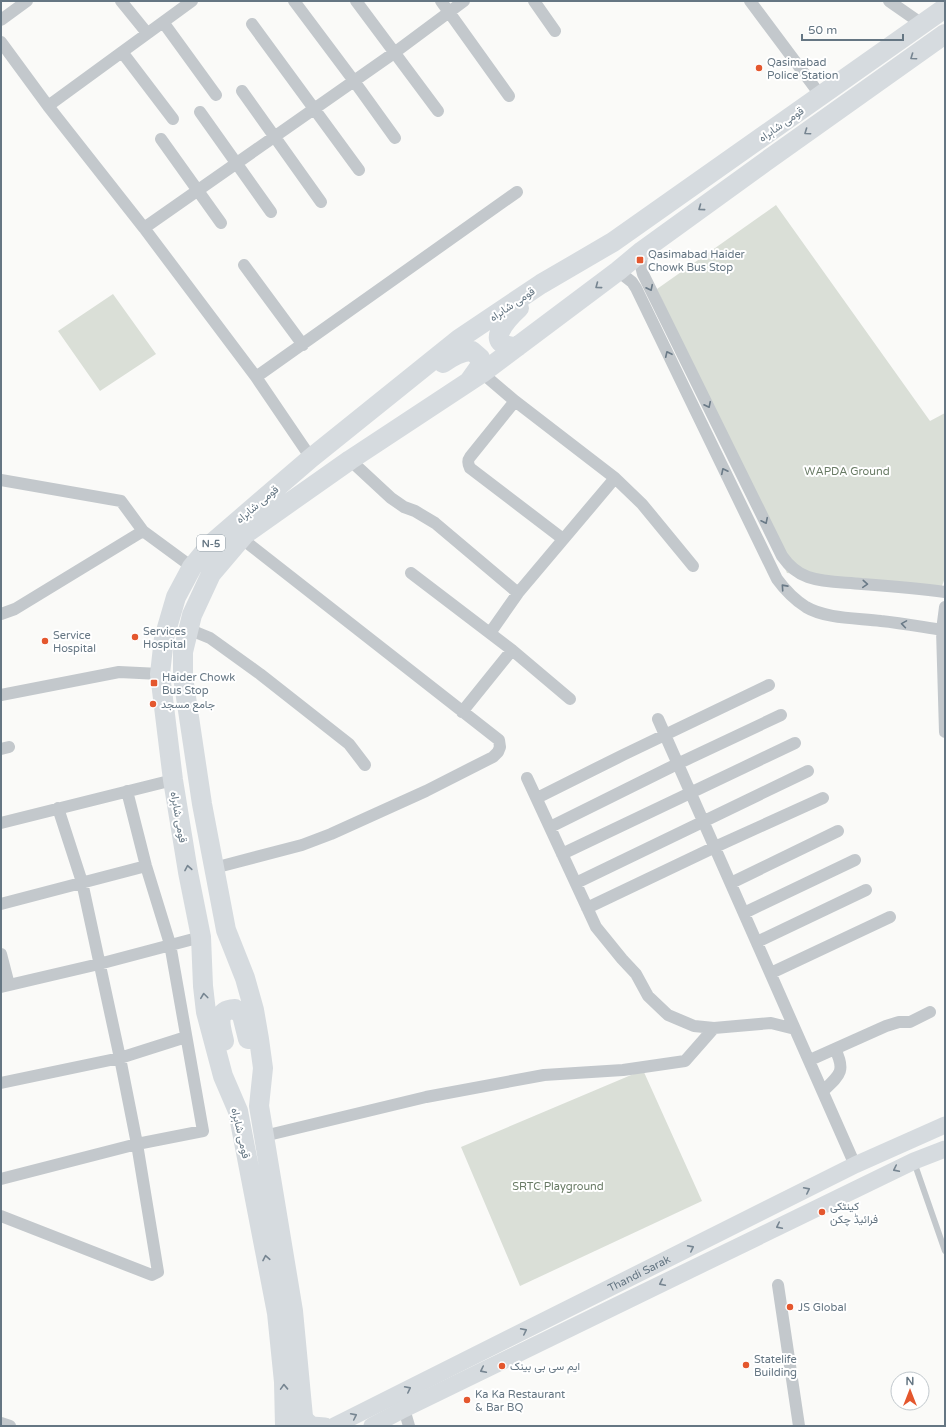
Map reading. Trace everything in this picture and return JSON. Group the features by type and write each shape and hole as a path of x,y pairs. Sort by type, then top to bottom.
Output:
{"highway":[{"name":"قومی شاہراہ","path":"285,1426 284,1382 277,1313 238,1111 223,1076 206,1012 203,986 201,937 188,872 173,780 160,674 164,638 176,597 192,567 211,544 311,458 459,339 554,276 613,242 945,8"},
{"name":"قومی شاہراہ","path":"302,1422 293,1311 259,1106 263,1068 254,1010 245,978 226,930 202,804 183,677 183,652 192,615 211,574 245,534 350,460 475,378 618,271 642,251 945,34"},
{"path":"517,347 507,347 502,344 499,339 500,328 504,322 554,276"},
{"path":"383,400 421,378 452,357 466,351 472,351 480,358 480,366 475,378"},
{"path":"164,638 187,636"},
{"path":"238,1111 221,1029 220,1017 223,1012 228,1009 235,1009 242,1015 245,1024 259,1106"}],"main road":[{"name":"Thandi Sarak","path":"334,1426 855,1165 945,1125"},
{"name":"Thandi Sarak","path":"372,1426 404,1408 914,1161 945,1149"},
{"path":"302,1422 312,1425 326,1426"}],"street":[{"path":"1,20 27,1"},
{"path":"121,1 147,33"},
{"path":"48,106 192,1"},
{"path":"294,1 395,138"},
{"path":"356,1 438,111"},
{"path":"441,1 509,96"},
{"path":"144,228 394,53 464,1"},
{"path":"534,1 555,31"},
{"path":"750,1 821,96"},
{"path":"889,1 922,24"},
{"path":"163,22 216,95"},
{"path":"252,24 359,170"},
{"path":"1,42 48,106 144,228 256,377 311,458"},
{"path":"122,52 173,119"},
{"path":"242,91 321,202"},
{"path":"200,112 271,212"},
{"path":"161,139 221,223"},
{"path":"256,377 517,192"},
{"path":"642,251 641,266 643,274 782,556 789,565 798,573 808,578 908,587 945,592"},
{"path":"244,265 303,345"},
{"path":"618,271 632,282 636,288 777,580 782,586 806,608 818,612 833,616 882,621 942,630"},
{"path":"475,378 515,401 615,478 642,504 693,566"},
{"path":"515,401 470,457 468,465 563,539"},
{"path":"350,460 391,498 404,507 415,511 435,523 518,593"},
{"path":"490,633 518,593 615,478"},
{"path":"1,480 122,501 143,531 192,567"},
{"path":"1,614 15,609 143,531"},
{"path":"214,868 302,845 331,834 426,791 494,756 500,747 498,740 241,538"},
{"path":"411,573 512,650 570,699"},
{"path":"945,607 942,630 945,732"},
{"path":"187,636 210,638 260,674 349,744 365,765"},
{"path":"462,712 512,650"},
{"path":"1,695 119,672 160,674"},
{"path":"537,798 769,685"},
{"path":"550,827 677,764 781,715"},
{"path":"658,720 824,1091 855,1165"},
{"path":"562,854 795,743"},
{"path":"576,883 808,771"},
{"path":"527,778 596,927 636,974 648,996 668,1015 694,1026 714,1028 771,1023 796,1028"},
{"path":"1,823 173,780"},
{"path":"1,1179 137,1144 203,1131 170,944 146,866 127,791"},
{"path":"587,908 715,847 823,798"},
{"path":"1,1216 152,1275 158,1272 137,1144 120,1058 82,882 58,808"},
{"path":"731,883 838,831"},
{"path":"744,913 854,860"},
{"path":"1,904 146,866"},
{"path":"757,942 866,890"},
{"path":"771,973 890,917"},
{"path":"1,954 5,986 99,964 201,937"},
{"path":"810,1060 886,1026 899,1022 918,1020 930,1012"},
{"path":"264,1136 426,1097 544,1074 623,1070 685,1061 714,1028"},
{"path":"1,1083 120,1058 186,1037"},
{"path":"824,1091 833,1082 841,1069 840,1061 835,1050"},
{"path":"778,1285 799,1426"},
{"path":"404,1408 410,1426"},
{"path":"1,1423 10,1426"}],"lane":[{"path":"914,1161 945,1251"}],"green space":[{"name":"WAPDA Ground","path":"776,205 930,421 945,413 945,578 942,586 787,573 657,289"},
{"path":"113,294 156,354 100,391 58,331"},
{"name":"SRTC Playground","path":"643,1070 702,1201 520,1286 461,1147"}],"place":[{"name":"Qasimabad Police Station","path":"759,68"},
{"name":"Qasimabad Haider Chowk Bus Stop","path":"640,260"},
{"name":"Services Hospital","path":"135,637"},
{"name":"Service Hospital","path":"45,641"},
{"name":"Haider Chowk Bus Stop","path":"154,683"},
{"name":"جامع مسجد","path":"153,704"},
{"name":"کینٹکی فرائیڈ چکن","path":"822,1212"},
{"name":"JS Global","path":"790,1307"},
{"name":"Statelife Building","path":"746,1365"},
{"name":"ایم سی بی بینک","path":"502,1366"},
{"name":"Ka Ka Restaurant & Bar BQ","path":"467,1400"}]}
